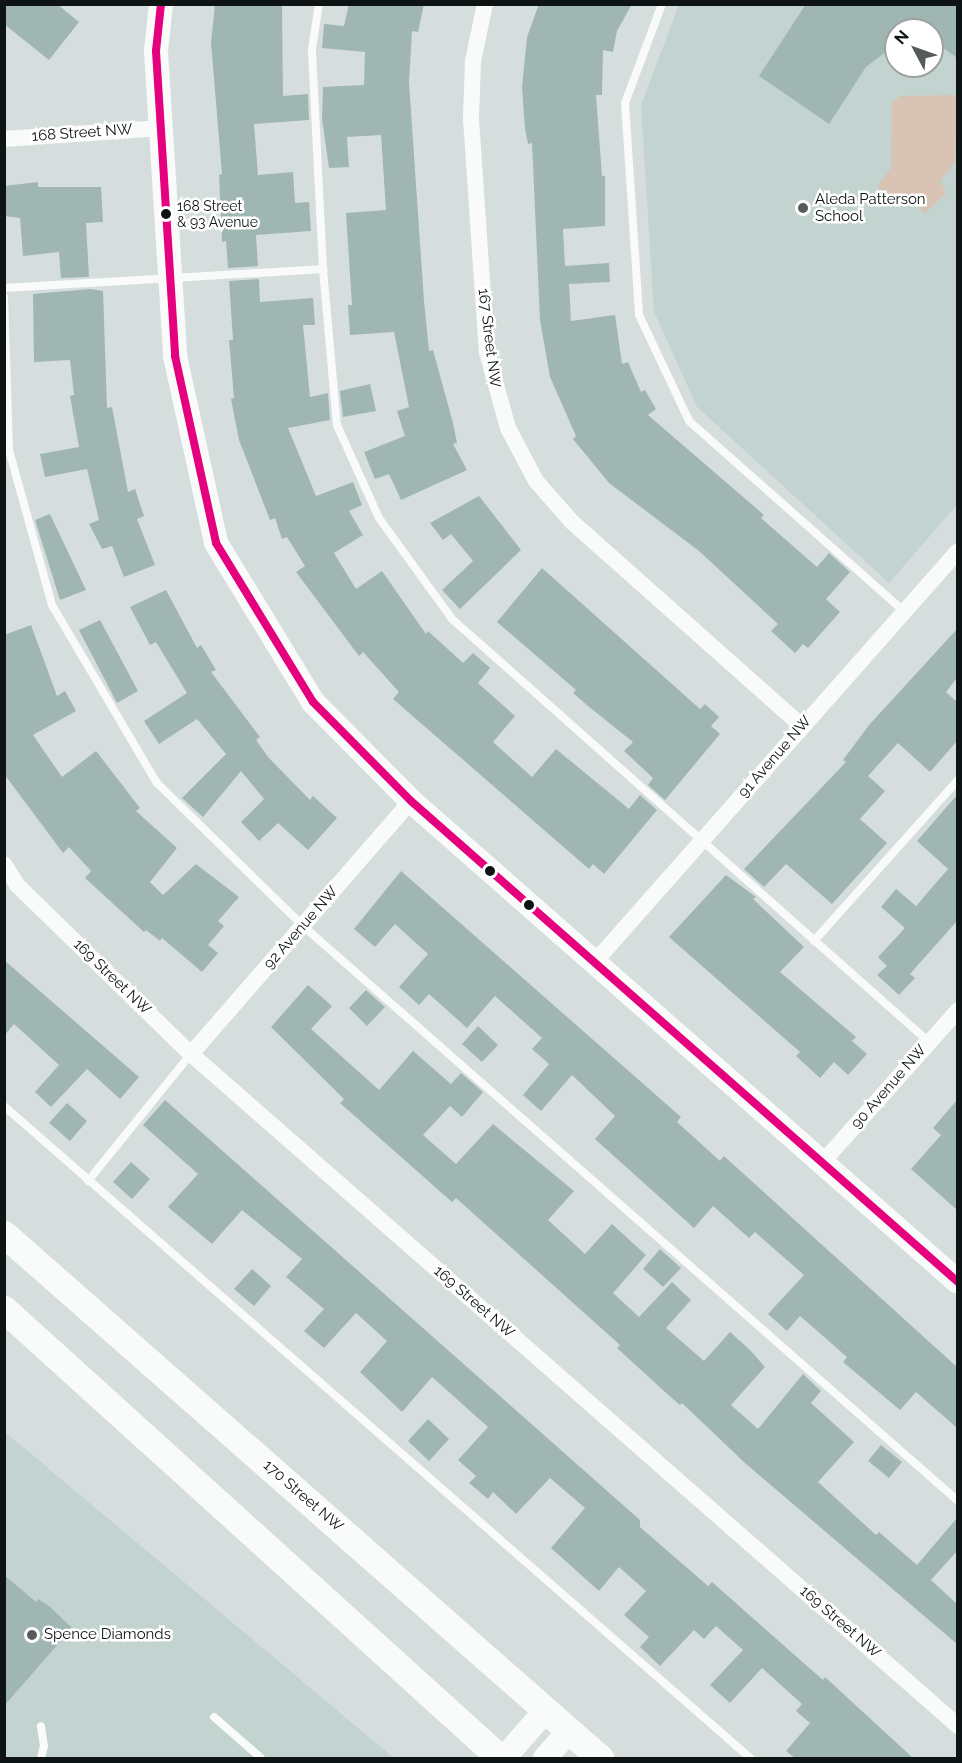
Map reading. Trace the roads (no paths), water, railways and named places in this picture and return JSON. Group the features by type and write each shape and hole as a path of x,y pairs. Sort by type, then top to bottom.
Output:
{"main road":[{"name":"170 Street NW","path":"4,1234 600,1758"},
{"path":"4,1309 500,1758"}],"street":[{"path":"161,4 156,51 175,356 216,543 313,702 411,801 593,964 821,1164 952,1274"},
{"name":"167 Street NW","path":"485,4 473,61 471,119 487,352 508,428 537,481 572,522 802,726"},
{"name":"168 Street NW","path":"4,139 162,128"},
{"name":"91 Avenue NW","path":"593,964 957,551"},
{"name":"92 Avenue NW","path":"191,1054 411,801"},
{"name":"169 Street NW","path":"4,864 16,885 191,1054 957,1726"},
{"name":"90 Avenue NW","path":"821,1164 957,1010"},
{"path":"504,1758 546,1710"},
{"path":"544,1758 568,1731"}],"lane":[{"path":"319,4 312,49 323,269 337,425 379,518 453,620 929,1042"},
{"path":"662,4 625,103 639,315 689,421 904,611"},
{"path":"4,288 170,276 323,269"},
{"path":"4,297 9,450 52,605 157,783 303,926 957,1501"},
{"path":"814,942 957,780"},
{"path":"88,1181 191,1054"},
{"path":"4,1106 750,1758"},
{"path":"214,1717 261,1758"},
{"path":"41,1726 44,1746 41,1758"}],"place":[{"name":"Aleda Patterson School","path":"803,208"},
{"name":"168 Street & 93 Avenue","path":"166,214"},
{"name":"Spence Diamonds","path":"32,1635"}]}
